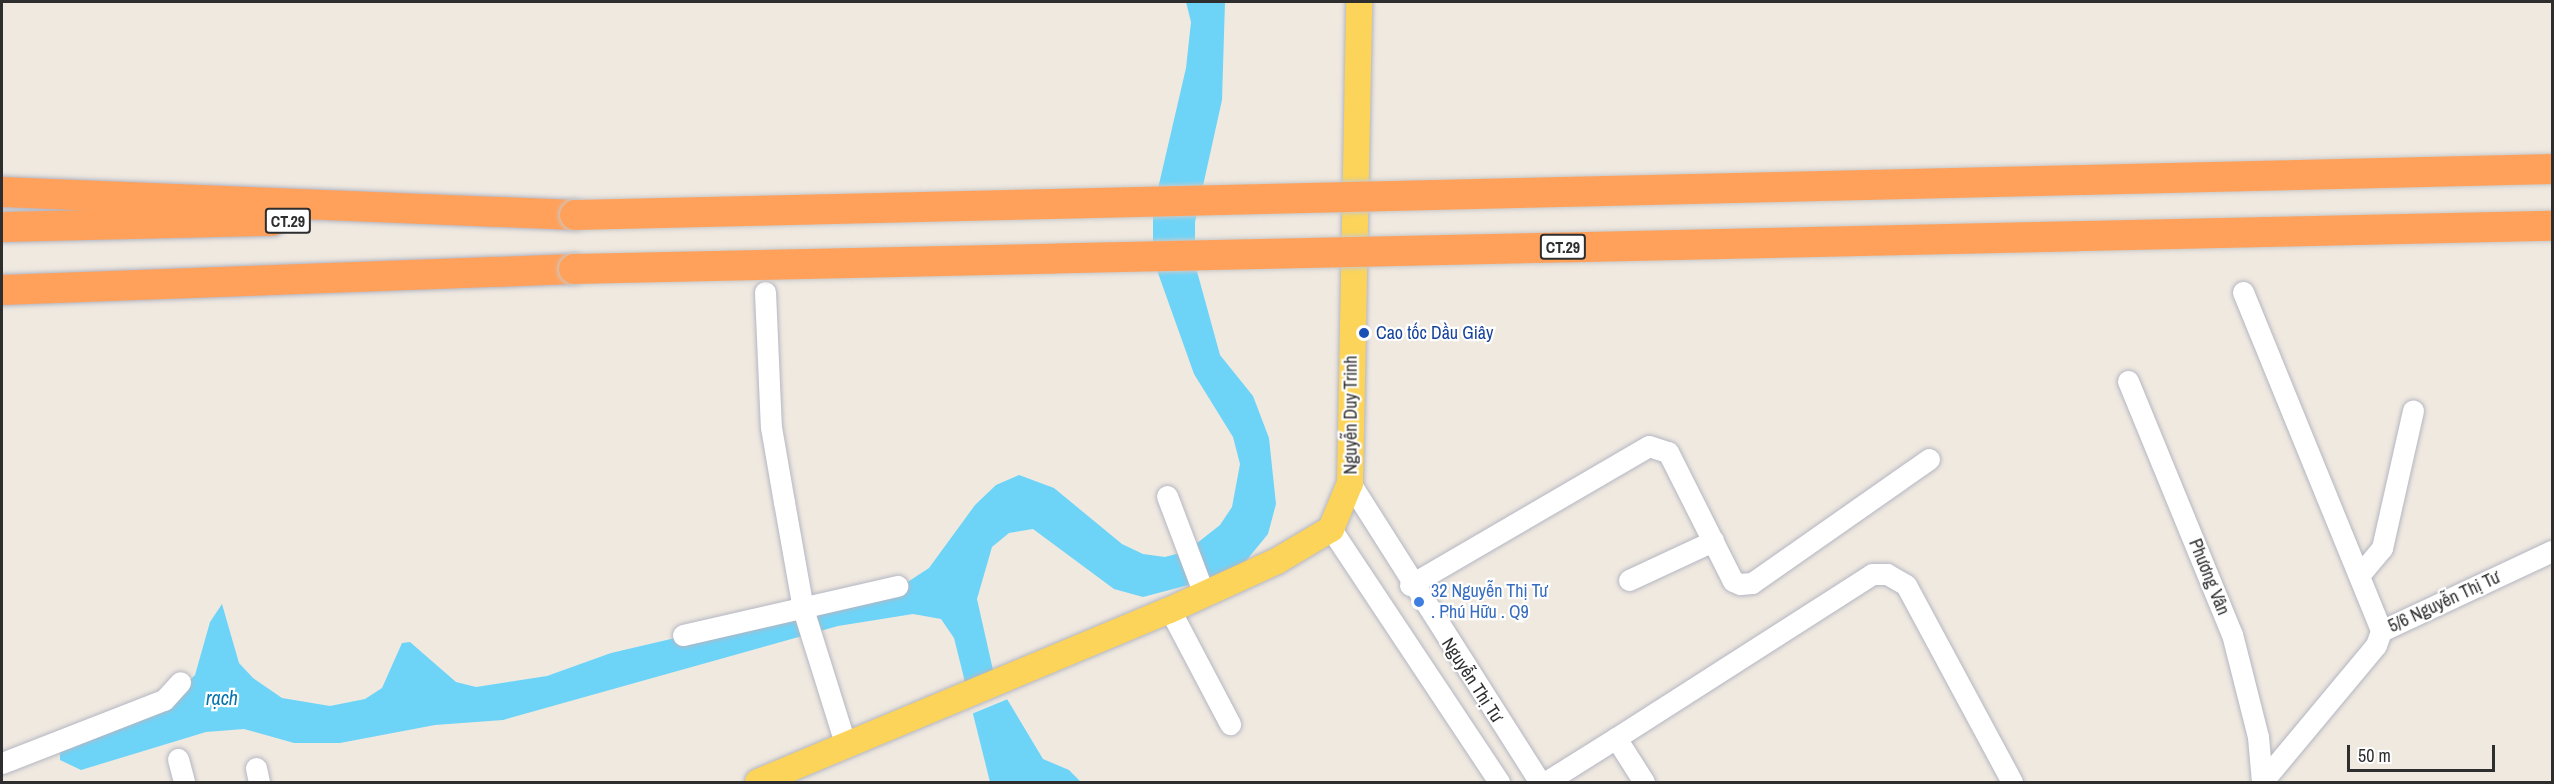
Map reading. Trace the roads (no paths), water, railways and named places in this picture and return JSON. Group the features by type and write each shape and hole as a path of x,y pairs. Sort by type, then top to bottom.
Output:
{"highway":[{"name":"CT.29","path":"2,227 2553,169"},
{"path":"2,192 575,215"},
{"name":"CT.29","path":"2,281 2553,226"},
{"path":"2,290 574,269"}],"main road":[{"name":"Nguyễn Duy Trinh","path":"1331,529 1350,483 1359,2"},
{"path":"758,783 1170,610 1331,529"}],"street":[{"path":"765,292 771,427 803,608 846,746"},
{"path":"2243,292 2361,573 2381,631"},
{"name":"Phương Vân","path":"2128,381 2232,634 2258,737 2262,782"},
{"path":"2361,573 2382,548 2413,410"},
{"path":"1410,585 1657,445 1668,452 1734,581 1752,583 1929,459"},
{"name":"Nguyễn Thị Tư","path":"1350,483 1410,585 1540,783"},
{"path":"1167,496 1204,594"},
{"name":"Nguyễn Thị Tư","path":"1331,529 1499,783"},
{"path":"1629,580 1713,541"},
{"name":"5/6 Nguyễn Thị Tư","path":"2262,782 2376,645 2381,631 2553,551"},
{"path":"1546,783 1872,573 1887,574 1906,585 2013,783"},
{"path":"683,635 897,586"},
{"path":"1170,610 1230,724"},
{"path":"2,763 164,700 180,682"},
{"path":"1616,738 1644,783"},
{"path":"178,759 184,783"}],"water":[{"name":"rạch","path":"1186,2 1225,2 1222,100 1195,222 1195,264 1220,355 1253,396 1269,438 1276,504 1268,534 1245,562 1215,578 1143,597 1114,589 1033,529 1009,533 992,547 977,599 995,679 1043,759 1069,770 1081,782 990,782 954,638 941,619 913,614 838,626 503,720 435,725 340,743 294,743 244,729 206,732 81,770 60,760 60,753 78,737 168,702 195,675 210,622 222,604 239,663 253,678 282,698 330,706 365,699 382,688 402,643 410,642 456,682 476,687 547,676 611,653 903,585 929,568 975,505 996,485 1019,475 1054,488 1122,544 1143,554 1165,557 1187,551 1220,525 1232,507 1240,464 1233,437 1194,374 1153,259 1153,210 1186,68 1191,22"}],"place":[{"name":"Cao tốc Dầu Giây","path":"1364,333"},
{"name":"32 Nguyễn Thị Tư . Phú Hữu . Q9","path":"1419,602"}]}
